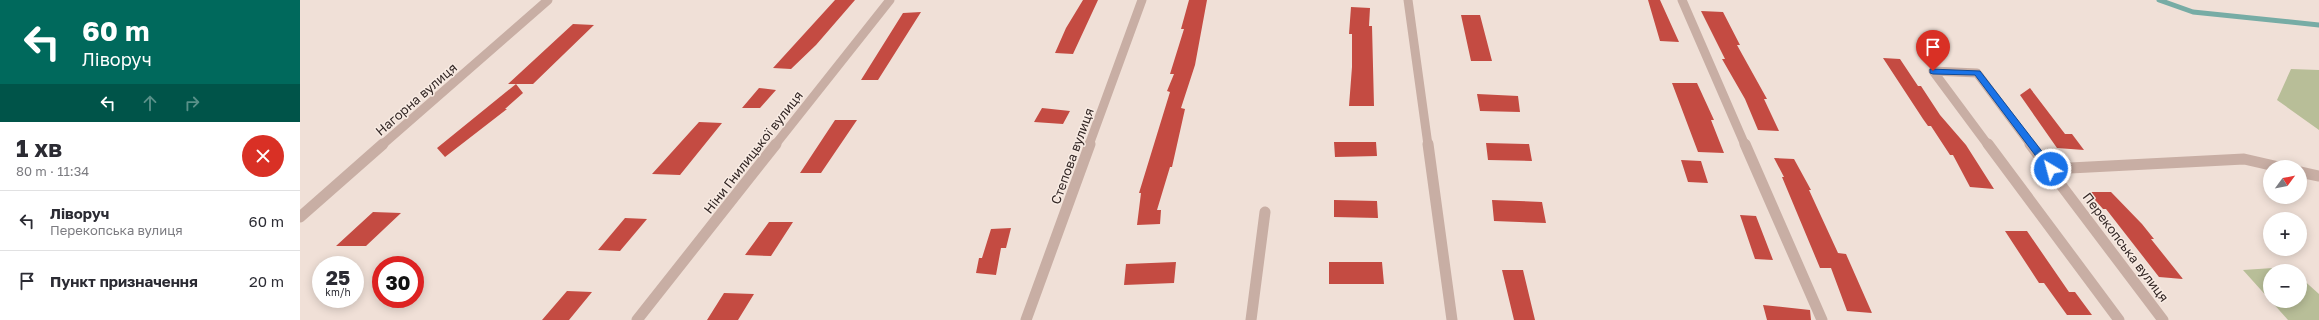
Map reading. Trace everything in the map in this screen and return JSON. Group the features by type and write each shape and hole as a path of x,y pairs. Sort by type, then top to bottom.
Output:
{"street":[{"name":"Нагорна вулиця","path":"300,217 548,0"},
{"name":"Ніни Гнилицької вулиця","path":"637,320 890,0"},
{"name":"Степова вулиця","path":"1026,320 1142,0"},
{"path":"1408,0 1452,320"},
{"path":"1682,0 1822,320"},
{"name":"Перекопська вулиця","path":"2119,320 1933,71 1977,73 2051,169 2163,320"},
{"path":"2051,169 2244,159 2263,163"},
{"path":"2307,173 2319,176"},
{"path":"1251,320 1265,212"}],"green space":[{"path":"2291,69 2319,70 2319,130 2277,100"},
{"path":"2263,269 2263,292 2243,270"},
{"path":"2307,283 2319,294 2319,320 2288,320 2277,308 2307,308"}],"building":[{"path":"835,0 855,0 816,45 791,69 773,68"},
{"path":"1083,0 1098,0 1073,54 1055,53 1066,28"},
{"path":"1189,0 1207,0 1195,65 1181,108 1185,109 1172,167 1170,167 1157,210 1161,210 1160,224 1137,225 1141,193 1139,193 1170,92 1167,91 1174,74 1170,74 1184,29 1181,29"},
{"path":"1648,0 1660,0 1679,42 1660,41"},
{"path":"1351,7 1370,8 1369,26 1372,26 1374,106 1349,106 1352,67 1352,34 1349,34"},
{"path":"1701,11 1723,12 1740,45 1737,45 1767,99 1764,99 1779,131 1758,130 1745,99 1722,59 1725,59"},
{"path":"921,12 878,80 861,80 903,13"},
{"path":"1461,15 1480,15 1492,61 1471,61"},
{"path":"573,24 594,25 533,84 508,84"},
{"path":"1883,58 1900,59 1918,86 1921,86 1940,115 1966,145 1994,189 1970,187 1953,155 1950,155 1931,126 1928,126"},
{"path":"1672,83 1697,83 1714,120 1711,120 1724,153 1698,152"},
{"path":"516,84 523,93 505,109 507,109 445,157 437,148"},
{"path":"759,88 776,90 760,108 742,108"},
{"path":"2030,88 2065,134 2072,134 2084,150 2057,148 2020,95"},
{"path":"1477,94 1518,96 1520,112 1480,111"},
{"path":"1042,108 1070,111 1063,124 1034,122"},
{"path":"835,120 857,120 821,173 800,173"},
{"path":"699,122 722,123 680,175 652,174"},
{"path":"1334,142 1376,142 1377,156 1335,157"},
{"path":"1486,143 1529,144 1532,161 1488,160"},
{"path":"1774,158 1794,159 1811,190 1809,190 1838,253 1846,254 1872,313 1847,311 1831,268 1820,268 1782,177 1784,177"},
{"path":"1681,160 1701,161 1708,183 1688,182"},
{"path":"2088,192 2111,192 2142,224 2154,239 2151,239 2183,279 2159,277 2106,209 2103,209"},
{"path":"1334,200 1377,201 1378,218 1334,217"},
{"path":"1492,200 1542,202 1546,223 1494,221"},
{"path":"373,212 401,213 366,246 336,246"},
{"path":"1740,215 1756,216 1773,260 1755,259"},
{"path":"625,218 647,219 620,251 598,250"},
{"path":"769,222 793,222 771,256 745,255"},
{"path":"1011,228 1006,248 1001,248 996,275 976,273 979,258 982,258 991,229"},
{"path":"2005,231 2027,231 2069,292 2075,292 2092,315 2067,315 2044,283 2039,283"},
{"path":"1176,262 1174,283 1124,285 1126,264"},
{"path":"1329,262 1382,262 1384,284 1329,284"},
{"path":"1502,270 1523,270 1535,320 1514,320"},
{"path":"567,291 592,292 569,320 542,320"},
{"path":"724,293 754,294 738,320 707,320"},
{"path":"1763,305 1810,310 1811,320 1767,320"}],"waterway":[{"path":"2159,0 2193,12 2319,25"}],"route":[{"path":"1933,71 1977,73 2051,169"}]}
